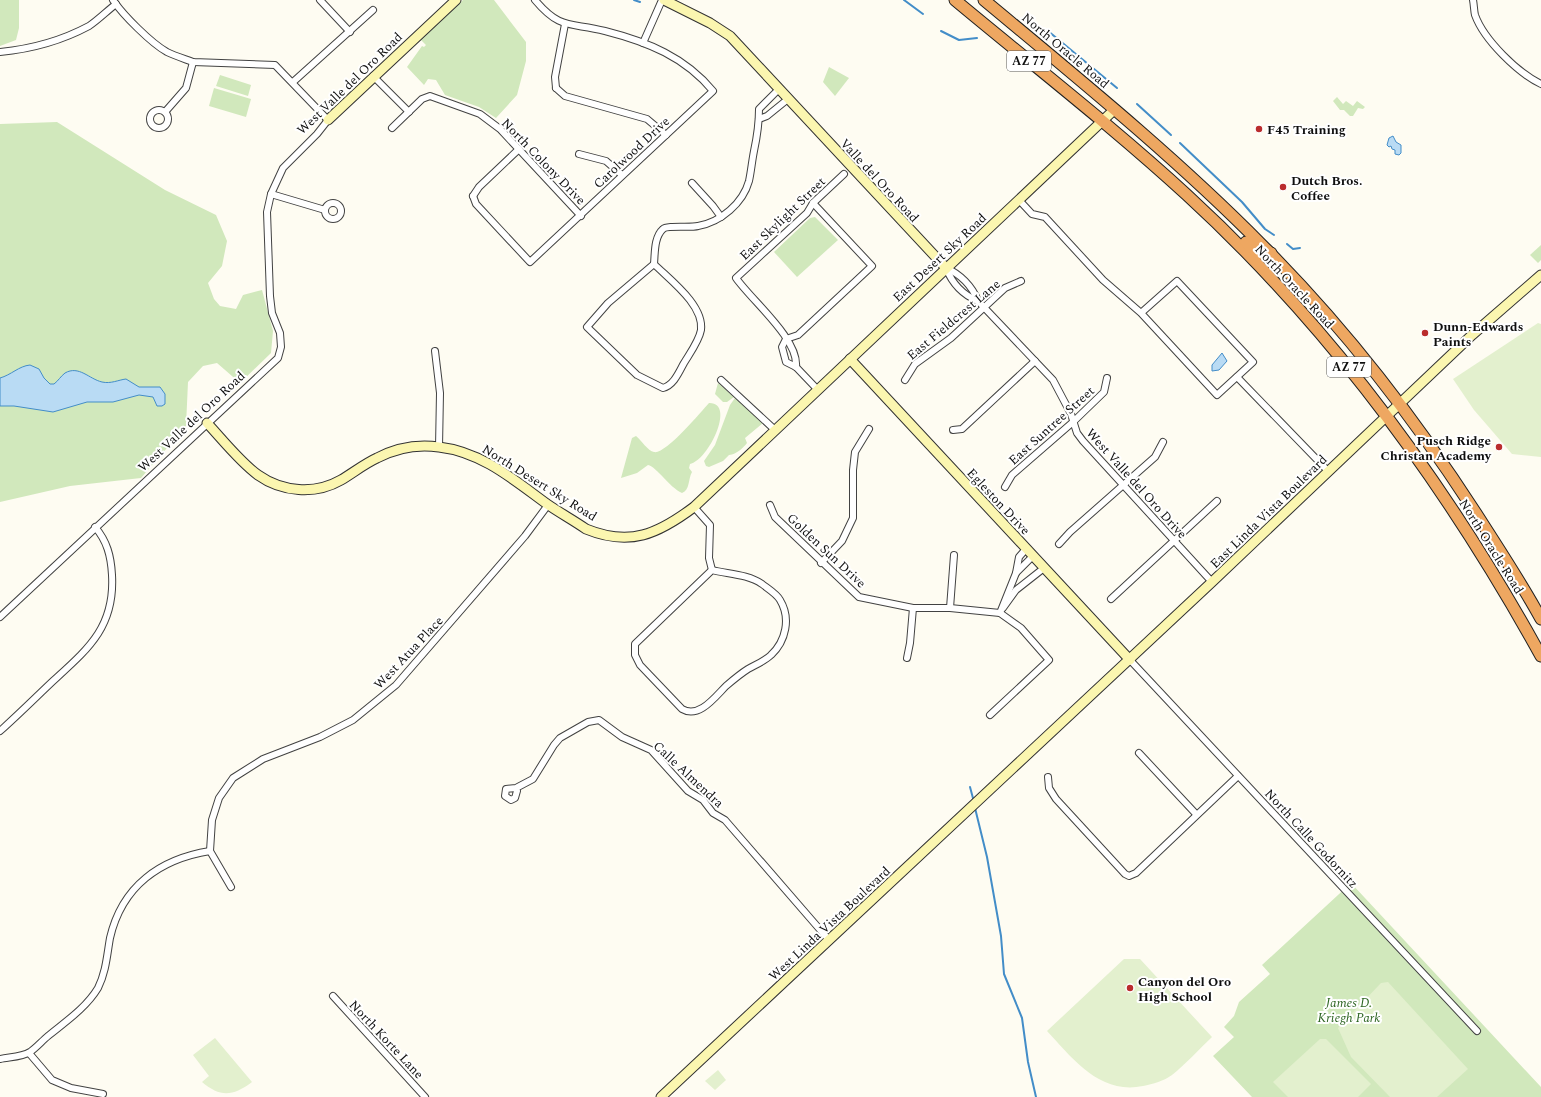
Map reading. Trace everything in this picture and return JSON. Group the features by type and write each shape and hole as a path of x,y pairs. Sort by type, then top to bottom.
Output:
{"highway":[{"name":"North Oracle Road","path":"955,0 1103,122 1188,196 1250,256 1315,326 1387,416 1435,482 1486,560 1541,656"},
{"name":"North Oracle Road","path":"984,0 1169,156 1271,253 1331,319 1435,450 1502,554 1541,619"},
{"path":"1208,216 1219,216 1259,254 1264,256 1271,253"}],"street":[{"path":"320,0 350,32"},
{"name":"West Valle del Oro Road","path":"0,617 278,358 281,347 280,333 272,314 270,296 268,212 272,194 283,168 317,134 328,120 456,0"},
{"path":"535,0 553,19 565,24 605,31 644,43 663,0 710,22 730,36 788,99 768,116 759,119"},
{"path":"1473,0 1475,15 1486,35 1515,66 1541,84"},
{"path":"0,52 35,48 63,38 90,25 114,2 152,41 166,52 193,62 275,65 328,120"},
{"path":"293,82 373,10"},
{"path":"565,24 554,90 565,96 647,119 666,135"},
{"name":"Carolwood Drive","path":"519,149 479,187 472,196 476,204 530,262 581,216 713,91 701,76 678,58 644,43"},
{"path":"165,112 186,88 193,62"},
{"path":"374,76 409,112"},
{"path":"654,264 696,307 700,315 701,323 698,338 681,368 672,383 663,388 637,375 587,327 608,303 654,264 656,241 662,230 667,226 681,228 706,225 721,217 738,202 749,182 759,119 759,109 779,89"},
{"name":"North Colony Drive","path":"392,128 428,95 480,114 500,129 581,216"},
{"name":"Valle del Oro Road","path":"788,99 946,268"},
{"name":"East Desert Sky Road","path":"778,427 1103,122 1115,109"},
{"path":"579,154 606,161 622,176"},
{"name":"East Skylight Street","path":"786,339 774,322 736,278 807,213 813,203 844,174"},
{"path":"692,183 721,217"},
{"path":"272,194 325,210"},
{"path":"1019,200 1032,214 1045,217 1103,280 1142,313 1217,395 1252,362 1177,281 1142,313"},
{"path":"813,203 872,266 798,335 786,339 782,347 786,362 796,367 817,389"},
{"name":"West Valle del Oro Drive","path":"946,268 956,273 974,291 978,301 984,308 1056,385 1083,441 1212,582"},
{"name":"East Linda Vista Boulevard","path":"1014,767 1130,660 1472,335 1540,276"},
{"name":"East Fieldcrest Lane","path":"905,380 915,364 951,338 1005,288 1021,281"},
{"path":"786,339 791,345 797,361 796,367"},
{"path":"435,351 440,393 439,447"},
{"name":"Egleston Drive","path":"850,359 1130,660"},
{"path":"953,430 962,429 1035,361"},
{"path":"1237,377 1328,471"},
{"name":"East Suntree Street","path":"1005,487 1012,475 1073,422 1104,392 1107,378"},
{"path":"721,380 778,427"},
{"name":"North Desert Sky Road","path":"207,423 257,475 271,483 290,489 315,489 334,484 368,462 399,449 418,446 455,449 481,459 586,528 604,536 620,537 657,532 674,522 694,507 778,427"},
{"path":"821,562 842,541 853,518 853,470 855,452 869,430"},
{"path":"1059,544 1070,532 1155,457 1163,442"},
{"path":"1111,599 1217,501"},
{"name":"West Atua Place","path":"210,851 212,820 219,798 233,778 262,759 320,738 353,720 396,685 525,536 548,504"},
{"name":"Golden Sun Drive","path":"770,505 775,517 858,597 913,608 950,608 1000,613 1021,628 1049,660 990,715"},
{"path":"694,507 710,526 709,558 712,570"},
{"path":"0,731 89,648 102,628 109,609 113,588 111,566 105,538 95,527"},
{"path":"1016,572 1029,553"},
{"path":"1000,613 1016,572 1019,557 1029,553"},
{"path":"950,608 954,555"},
{"path":"1000,613 1016,590 1044,568"},
{"path":"712,570 737,575 760,583 780,599 786,614 786,632 781,644 770,656 738,676 703,708 694,712 687,712 682,709 640,665 635,655 635,644 712,570"},
{"path":"1016,572 1030,579"},
{"path":"907,658 913,608"},
{"name":"North Calle Godornitz","path":"1130,660 1477,1031"},
{"name":"Calle Almendra","path":"516,788 533,779 560,738 573,729 588,722 600,720 622,737 651,750 688,790 703,800 713,813 725,820 829,940"},
{"path":"1139,753 1196,814"},
{"name":"West Linda Vista Boulevard","path":"662,1097 1014,767"},
{"path":"1048,777 1049,788 1056,799 1125,874 1129,876 1136,873 1196,814 1238,776"},
{"path":"0,1059 29,1053 88,1002 98,987 107,963 110,938 117,913 132,891 152,873 172,861 210,851 231,887"},
{"name":"North Korte Lane","path":"333,996 426,1097"},
{"path":"29,1053 52,1080 71,1088 103,1094"}],"green space":[{"path":"0,0 19,0 19,28 16,40 0,46"},
{"path":"463,0 494,0 526,42 526,61 517,95 496,118 479,107 445,95 436,80 428,79 424,85 407,67 422,46 424,47 426,45 420,39"},
{"path":"829,67 849,78 835,96 823,82"},
{"path":"220,75 251,85 248,96 216,86"},
{"path":"214,88 251,99 246,117 209,106"},
{"path":"1337,97 1343,104 1346,101 1353,106 1357,101 1365,107 1363,109 1358,108 1353,116 1350,116 1344,110 1340,110 1333,101"},
{"path":"57,122 165,190 216,215 227,241 222,266 208,283 214,299 220,306 236,309 243,295 262,290 273,331 271,353 240,383 217,363 203,366 188,382 186,426 141,478 70,486 0,502 0,124"},
{"path":"815,217 838,240 797,277 774,252 810,218"},
{"path":"1541,245 1541,260 1538,263 1530,255"},
{"path":"1538,323 1541,324 1541,457 1512,454 1474,410 1453,379"},
{"path":"718,383 734,397 727,402 723,402 715,394"},
{"path":"735,398 763,423 745,438 747,443 744,447 729,455 723,461 709,467 706,466 704,461 715,445 730,405"},
{"path":"709,403 717,405 720,412 720,421 717,432 705,453 690,464 689,468 692,472 685,492 682,493 677,490 655,469 648,465 637,473 621,478 632,438 636,436 647,448 654,452 659,451 666,447 683,432"},
{"name":"James D. Kriegh Park","path":"1351,883 1541,1087 1541,1097 1252,1097 1213,1056 1234,1037 1224,1027 1234,1016 1239,1002 1270,974 1262,965"},
{"path":"1124,959 1140,959 1212,1037 1172,1075 1162,1081 1143,1086 1128,1087 1114,1085 1101,1080 1077,1063 1047,1031"},
{"path":"1388,982 1468,1069 1437,1097 1390,1097 1351,1057 1338,1028 1381,983"},
{"path":"215,1038 252,1082 232,1093 220,1093 202,1082 209,1076 193,1055"},
{"path":"1320,1039 1326,1039 1371,1084 1358,1097 1288,1097 1273,1082"},
{"path":"718,1070 726,1080 715,1090 705,1081"}],"water":[{"path":"1393,136 1396,142 1401,145 1401,153 1399,155 1395,154 1395,150 1392,149 1391,146 1389,147 1387,145 1389,138"},
{"path":"1222,353 1227,361 1219,370 1212,371 1212,365"},
{"path":"30,365 39,369 44,378 50,384 54,384 65,373 75,371 84,373 102,382 126,379 139,387 160,387 165,394 165,404 162,406 157,406 153,397 139,395 113,402 87,402 53,412 14,406 0,406 0,378 22,367"}],"waterway":[{"path":"634,0 640,2"},
{"path":"904,0 923,14"},
{"path":"941,31 959,40 977,38"},
{"path":"1044,32 1048,31 1117,88"},
{"path":"1137,104 1171,135"},
{"path":"1180,143 1242,202 1265,229 1274,235"},
{"path":"1287,244 1293,249 1300,248"},
{"path":"970,787 974,802"},
{"path":"975,808 987,857 1001,936 1004,974 1022,1018 1028,1062 1036,1097"}],"place":[{"name":"F45 Training","path":"1259,129"},
{"name":"Dutch Bros. Coffee","path":"1283,187"},
{"name":"Dunn-Edwards Paints","path":"1425,333"},
{"name":"Pusch Ridge Christan Academy","path":"1499,447"},
{"name":"Canyon del Oro High School","path":"1130,988"}]}
